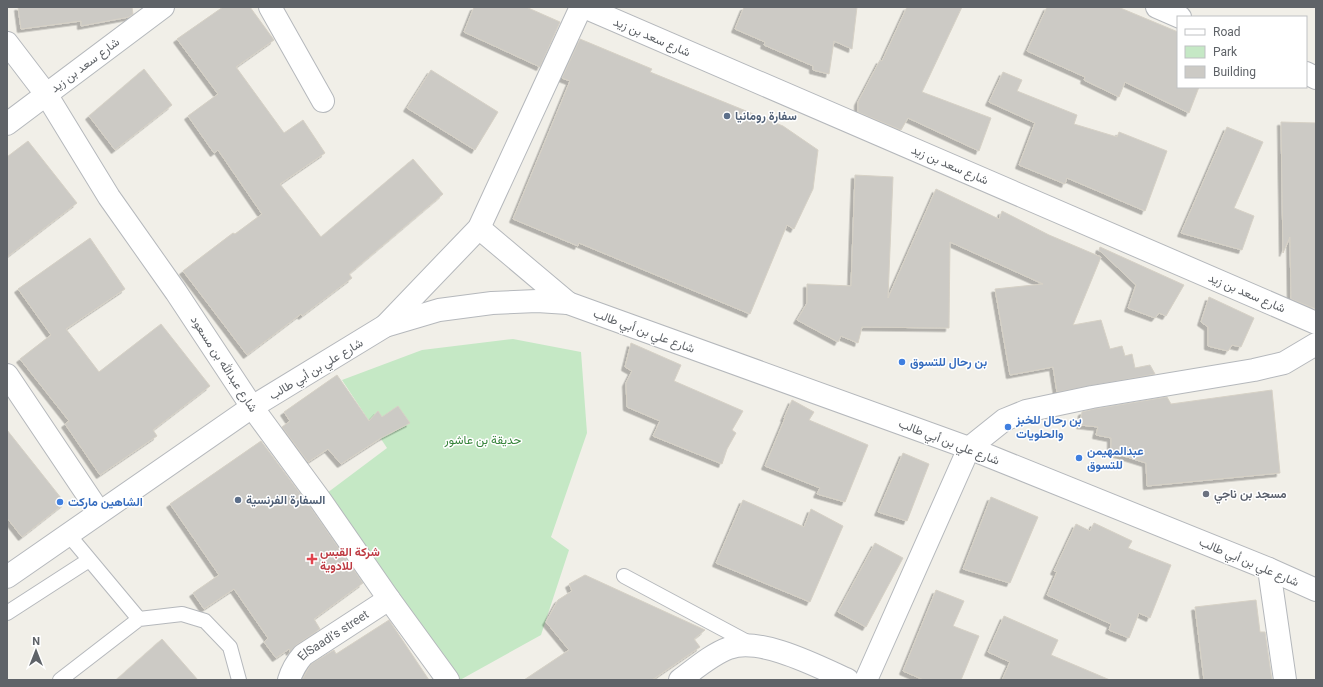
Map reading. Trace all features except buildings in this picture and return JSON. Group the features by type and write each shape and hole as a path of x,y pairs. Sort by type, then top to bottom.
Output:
{"street":[{"name":"شارع سعد بن زيد","path":"7,124 163,7"},
{"path":"270,7 323,102"},
{"name":"شارع سعد بن زيد","path":"583,7 1316,323"},
{"path":"385,326 479,228 583,7"},
{"path":"1157,7 1178,16"},
{"name":"شارع عبدالله بن مسعود","path":"7,43 46,94 109,196 176,292 252,407 321,501 389,599 448,680"},
{"path":"1307,74 1316,78"},
{"path":"479,228 568,304"},
{"name":"شارع علي بن أبي طالب","path":"7,577 252,407 385,326 439,310 492,303 537,301 568,304 969,448 1316,590"},
{"path":"866,680 969,448 1004,420 1026,411 1092,397 1284,363 1316,344"},
{"path":"7,375 99,512"},
{"path":"1269,570 1285,680"},
{"name":"ElSaadi’s street","path":"289,680 296,662 303,655 389,599"},
{"path":"680,680 706,661 730,647 752,644 776,650 798,658 848,680"}],"lane":[{"path":"68,534 139,619"},
{"path":"7,614 89,560"},
{"path":"624,576 752,644"},
{"path":"60,680 139,619 182,614 205,621 230,646 240,680"}],"green space":[{"name":"حديقة بن عاشور","path":"513,339 581,352 587,433 551,537 569,550 541,635 460,680 327,493 387,448 342,380 422,350"}],"place":[{"name":"سفارة رومانيا","path":"727,116"},
{"name":"بن رحال للتسوق","path":"902,362"},
{"name":"بن رحال للخبز والحلويات","path":"1008,427"},
{"name":"عبدالمهيمن للتسوق","path":"1079,458"},
{"name":"مسجد بن ناجي","path":"1206,494"},
{"name":"السفارة الفرنسية","path":"238,500"},
{"name":"الشاهين ماركت","path":"60,502"},
{"name":"شركة القبس للادوية","path":"312,559"}]}
